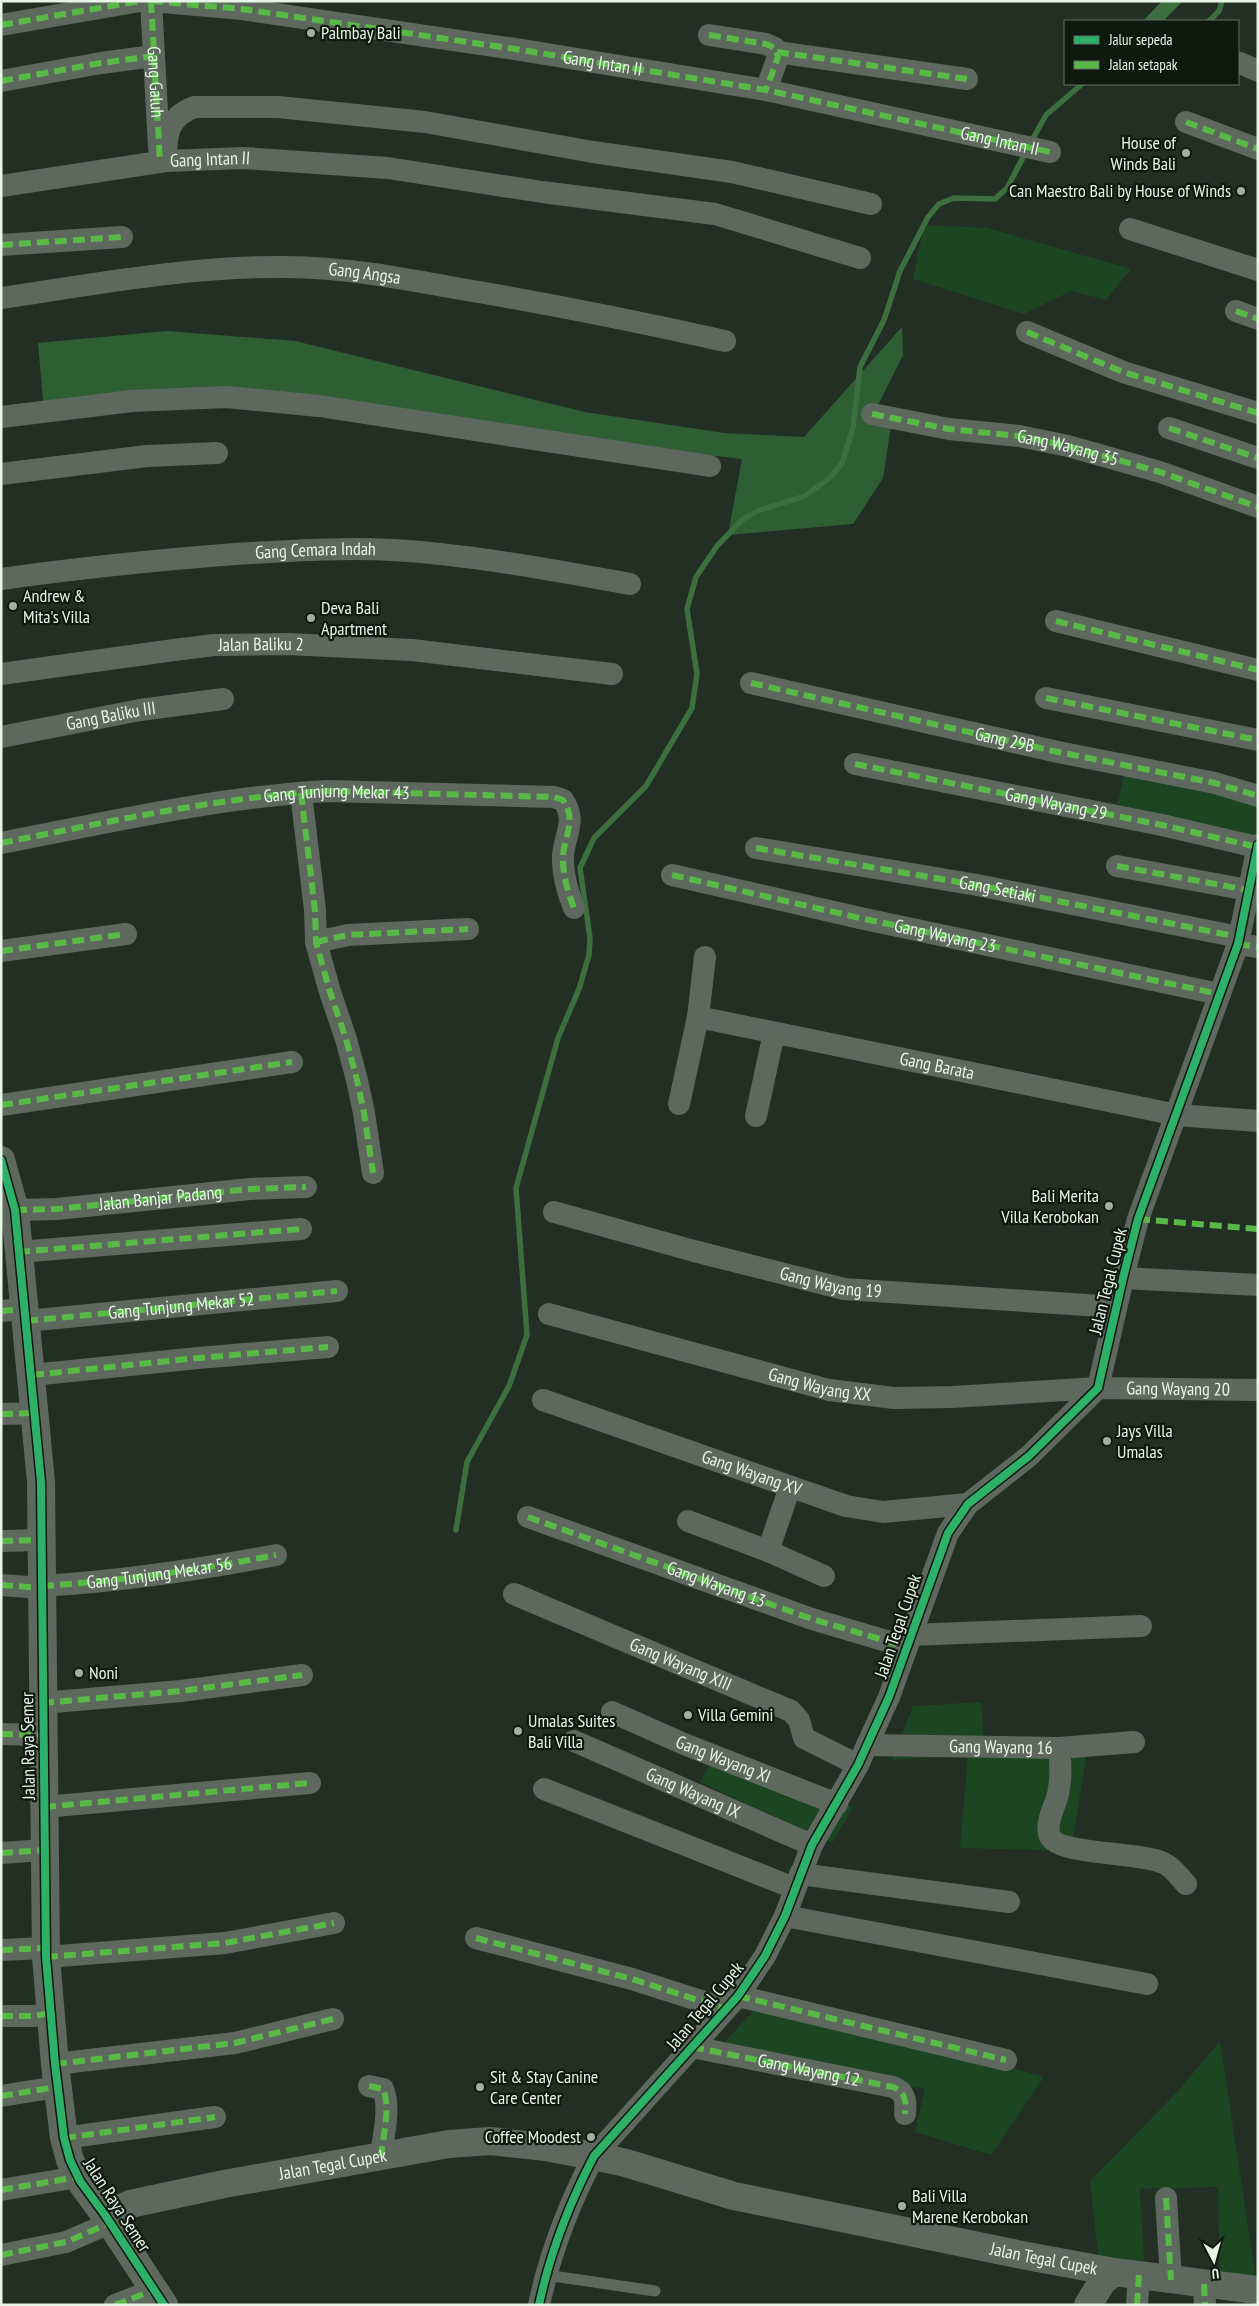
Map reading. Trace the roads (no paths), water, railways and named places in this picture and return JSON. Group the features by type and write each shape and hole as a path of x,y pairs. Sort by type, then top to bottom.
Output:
{"street":[{"path":"1,25 140,1"},
{"name":"Gang Galuh","path":"151,1 163,162"},
{"name":"Gang Intan II","path":"151,1 242,9 515,49 766,90 1050,152"},
{"path":"709,35 766,44 776,48 778,58 766,90"},
{"path":"777,52 967,79"},
{"path":"1,81 101,63 154,56"},
{"path":"163,162 166,138 174,122 183,112 194,107 278,106 425,122 593,152 732,172 871,204"},
{"path":"1186,122 1258,149"},
{"name":"Gang Intan II","path":"1,186 163,162 243,158 388,168 542,192 715,214 860,258"},
{"path":"1130,229 1258,270"},
{"path":"1,245 122,237"},
{"name":"Gang Angsa","path":"1,298 207,269 288,267 388,276 557,305 725,340"},
{"path":"1236,311 1258,318"},
{"path":"1027,332 1123,372 1258,413"},
{"path":"1,417 132,401 227,397 319,406 710,466"},
{"name":"Gang Wayang 35","path":"872,414 948,429 1019,436 1068,446 1160,472 1258,507"},
{"path":"1169,428 1258,458"},
{"path":"1,474 147,456 217,453"},
{"name":"Gang Cemara Indah","path":"1,579 178,558 339,549 392,550 468,557 514,563 630,584"},
{"path":"1056,621 1258,670"},
{"name":"Jalan Baliku 2","path":"1,674 214,645 288,644 412,650 612,674"},
{"name":"Gang 29B","path":"751,683 1058,752 1215,783 1258,796"},
{"path":"1046,698 1258,740"},
{"name":"Gang Baliku III","path":"1,738 140,710 223,699"},
{"name":"Gang Wayang 29","path":"855,764 1152,823 1257,846"},
{"name":"Gang Tunjung Mekar 43","path":"1,843 194,806 300,792 328,791 554,797 563,800 568,807 571,824 563,856 568,893 574,908"},
{"path":"300,792 315,910 316,942 357,1080 373,1173"},
{"name":"Jalan Tegal Cupek","path":"539,2305 546,2275 578,2187 594,2156 732,2002 764,1956 785,1916 812,1844 858,1765 890,1697 948,1533 968,1504 1029,1456 1098,1388 1138,1219 1219,994 1245,942 1248,890 1257,846"},
{"name":"Gang Setiaki","path":"756,848 977,885 1245,942"},
{"path":"1117,866 1248,890"},
{"name":"Gang Wayang 23","path":"672,875 860,918 1219,994"},
{"path":"316,942 348,935 468,929"},
{"path":"1,951 126,934"},
{"path":"679,1104 698,1017 705,957"},
{"name":"Gang Barata","path":"698,1017 1177,1115 1258,1122"},
{"path":"756,1116 774,1033"},
{"path":"1,1105 292,1062"},
{"name":"Jalan Raya Semer","path":"1,1160 13,1230 17,1314 32,1375 41,1482 46,1953 56,2075 64,2138 70,2160 78,2177 108,2219 159,2298"},
{"name":"Jalan Banjar Padang","path":"13,1230 57,1209 250,1189 306,1188"},
{"name":"Gang Wayang 19","path":"554,1212 694,1251 844,1289 1116,1307"},
{"path":"13,1230 301,1229"},
{"path":"1123,1278 1258,1285"},
{"name":"Gang Tunjung Mekar 52","path":"17,1314 337,1291"},
{"name":"Gang Wayang XX","path":"549,1314 829,1390 894,1398 952,1397 1098,1388"},
{"path":"32,1375 328,1347"},
{"name":"Gang Wayang 20","path":"1098,1388 1258,1390"},
{"name":"Gang Wayang XV","path":"543,1400 846,1506 883,1512 968,1504"},
{"path":"1,1414 35,1413"},
{"path":"768,1551 790,1486"},
{"name":"Gang Wayang 13","path":"528,1517 812,1619 909,1641"},
{"path":"688,1521 768,1551 824,1576"},
{"path":"1,1542 42,1540"},
{"name":"Gang Tunjung Mekar 56","path":"1,1585 42,1587 86,1584 198,1570 276,1555"},
{"name":"Gang Wayang XIII","path":"514,1594 791,1711 799,1720 804,1738 858,1765"},
{"path":"909,1641 1141,1626"},
{"path":"42,1703 181,1690 302,1675"},
{"name":"Gang Wayang XI","path":"612,1712 684,1744 837,1804"},
{"path":"1,1734 43,1735"},
{"name":"Gang Wayang IX","path":"574,1740 812,1844"},
{"name":"Gang Wayang 16","path":"867,1745 1059,1748 1134,1742"},
{"path":"1059,1748 1061,1772 1058,1793 1048,1825 1050,1837 1056,1844 1072,1849 1151,1859 1167,1865 1186,1884"},
{"path":"44,1807 310,1783"},
{"path":"544,1789 797,1881 1009,1902"},
{"path":"1,1853 45,1850"},
{"path":"785,1916 1147,1984"},
{"path":"1,1950 46,1953 225,1943 334,1923"},
{"path":"476,1938 632,1979 1006,2060"},
{"path":"1,2016 34,2016 51,2013"},
{"path":"1,2096 56,2075 235,2043 333,2019"},
{"name":"Gang Wayang 12","path":"692,2047 893,2087 899,2089 905,2097 905,2114"},
{"path":"369,2086 383,2089 385,2094 386,2105 381,2156"},
{"path":"64,2138 215,2117"},
{"name":"Jalan Tegal Cupek","path":"108,2219 130,2204 156,2198 449,2144 490,2142 545,2147 594,2156 626,2163 734,2196 1027,2256 1170,2280 1204,2294 1258,2290"},
{"path":"1,2190 78,2177"},
{"path":"1166,2198 1170,2280"},
{"path":"1,2255 66,2242 108,2219"},
{"path":"1088,2305 1102,2282 1126,2273 1136,2305"},
{"path":"115,2305 159,2298"}],"lane":[{"path":"546,2275 656,2291"}],"waterway":[{"path":"1210,20 1219,11 1222,1"},
{"path":"1031,142 1046,115 1081,85"},
{"path":"456,1530 467,1462 509,1386 527,1335 516,1188 558,1038 579,989 589,955 590,938 580,868 594,838 646,786 692,708 697,674 687,609 696,577 717,546 742,520 757,511 805,496 832,476 843,461 853,427 860,367 884,320 900,271 928,217 939,204 954,198 995,199 1007,188 1026,152"}],"place":[{"name":"Palmbay Bali","path":"311,33"},
{"name":"House of Winds Bali","path":"1186,153"},
{"name":"Can Maestro Bali by House of Winds","path":"1241,191"},
{"name":"Andrew & Mita's Villa","path":"13,606"},
{"name":"Deva Bali Apartment","path":"311,618"},
{"name":"Bali Merita Villa Kerobokan","path":"1109,1206"},
{"name":"Jays Villa Umalas","path":"1107,1441"},
{"name":"Noni","path":"79,1673"},
{"name":"Villa Gemini","path":"688,1715"},
{"name":"Umalas Suites Bali Villa","path":"518,1731"},
{"name":"Sit & Stay Canine Care Center","path":"480,2087"},
{"name":"Coffee Moodest","path":"591,2137"},
{"name":"Bali Villa Marene Kerobokan","path":"902,2206"}]}
